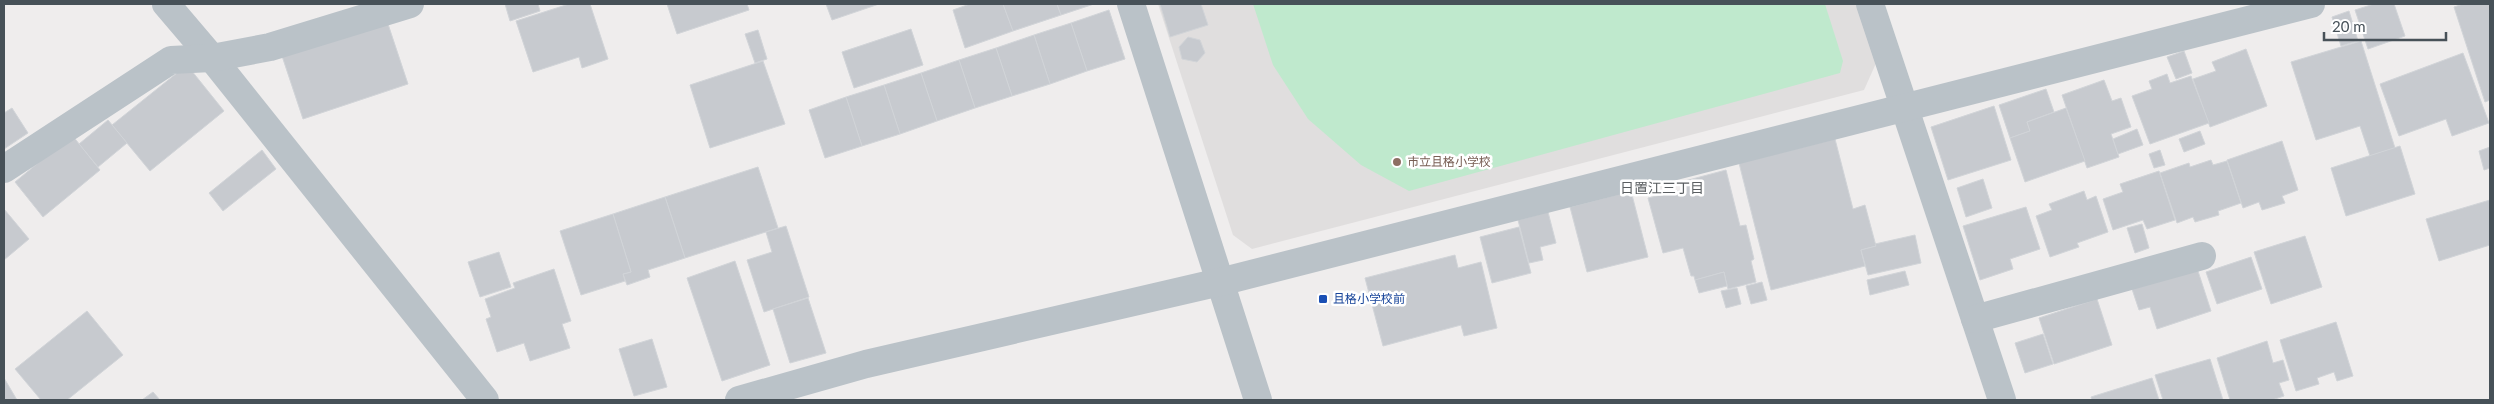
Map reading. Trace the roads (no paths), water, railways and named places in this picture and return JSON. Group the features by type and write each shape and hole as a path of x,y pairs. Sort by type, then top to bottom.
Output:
{"street":[{"path":"166,4 212,58 485,400"},
{"path":"4,169 171,60 212,58 270,47 410,4"},
{"path":"1131,4 1258,400"},
{"path":"1870,4 2002,400"},
{"path":"739,400 866,364 1220,282 2311,4"},
{"path":"1975,319 2202,256"}],"place":[{"name":"市立且格小学校","path":"1397,162"},
{"name":"且格小学校前","path":"1323,299"}],"district":[{"name":"日置江三丁目","path":"1662,188"}]}
